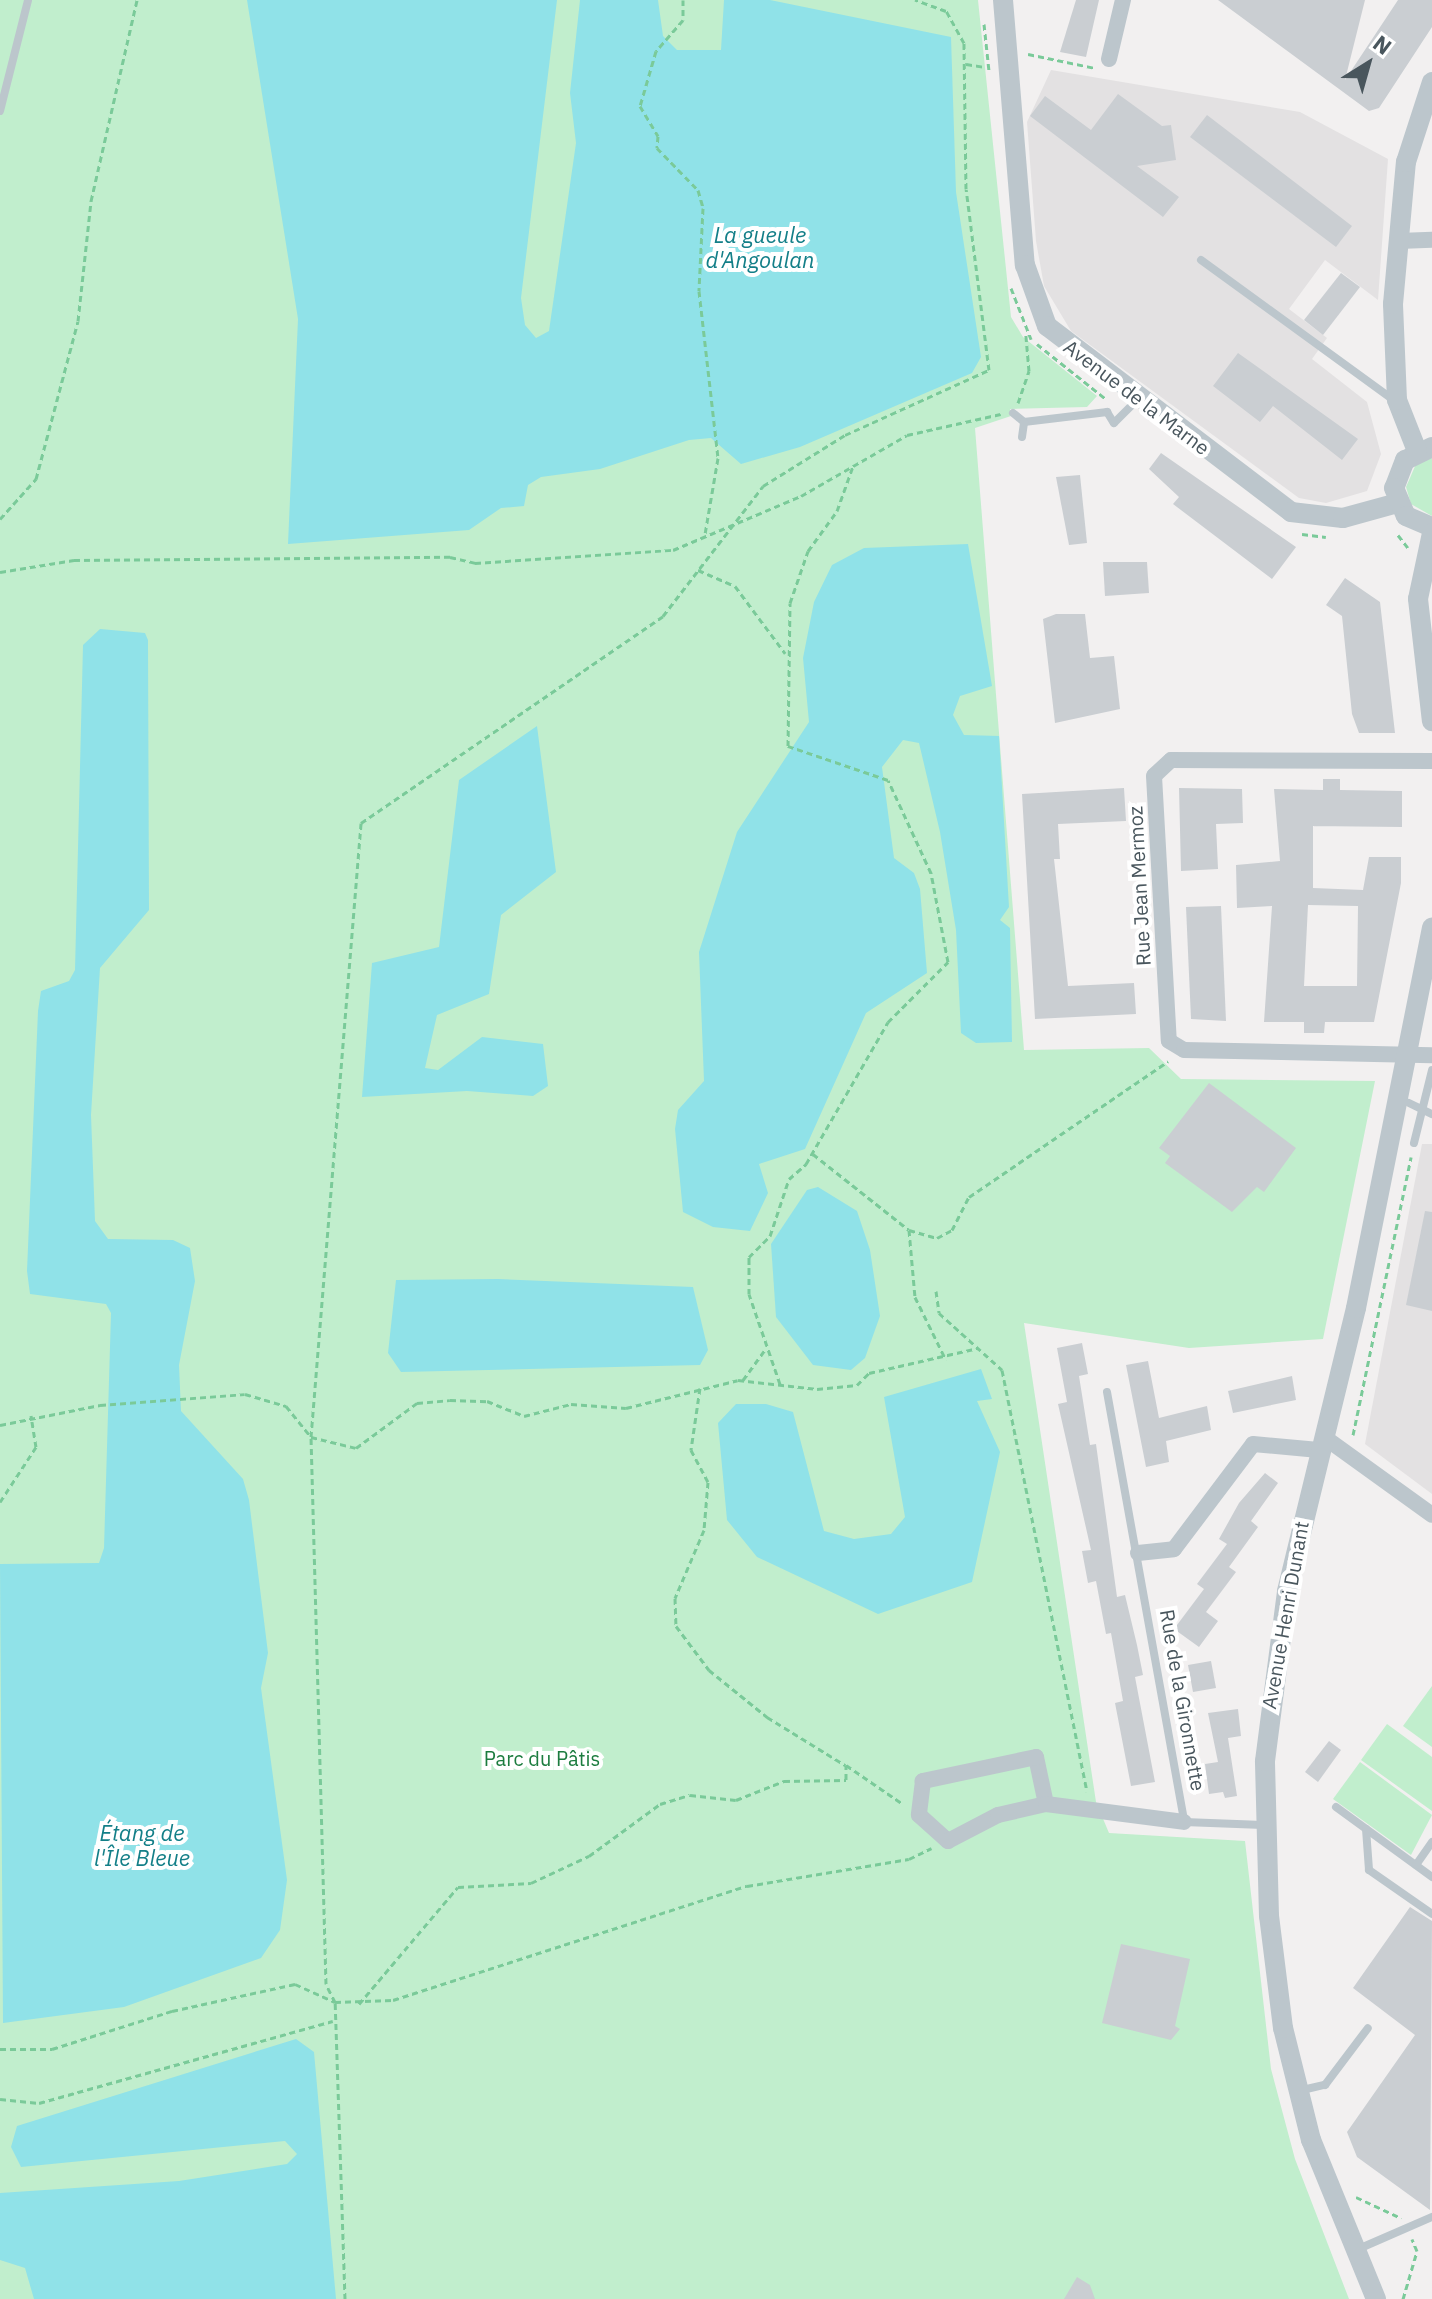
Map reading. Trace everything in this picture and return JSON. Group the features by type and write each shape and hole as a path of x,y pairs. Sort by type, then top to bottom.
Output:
{"street":[{"name":"Avenue de la Marne","path":"1003,0 1028,285 1047,326 1079,346 1138,399 1302,517 1343,518 1398,503"},
{"path":"1109,59 1123,0"},
{"path":"1432,82 1399,241 1392,333 1397,400 1425,449 1397,473 1398,503 1412,520 1432,527"},
{"path":"1399,241 1432,240"},
{"path":"1432,533 1418,599 1432,721"},
{"name":"Rue Jean Mermoz","path":"1184,1050 1166,1033 1157,767 1171,760 1432,761"},
{"name":"Avenue Henri Dunant","path":"1376,2299 1353,2251 1297,2091 1275,1979 1263,1825 1274,1660 1432,928"},
{"path":"1184,1050 1432,1055"},
{"path":"1138,1553 1174,1549 1201,1504 1253,1444 1322,1444 1432,1515"},
{"path":"1046,1804 1036,1757 923,1781 919,1815 948,1841 998,1815 1046,1804 1184,1822"}],"lane":[{"path":"0,111 28,0"},
{"path":"1201,260 1378,394 1397,400"},
{"path":"1013,413 1024,422 1107,412 1114,428 1138,399"},
{"path":"1022,437 1024,422"},
{"path":"1414,1143 1432,1070"},
{"path":"1424,1106 1432,1098"},
{"path":"1409,1103 1424,1106 1432,1114"},
{"name":"Rue de la Gironnette","path":"1107,1392 1184,1822 1263,1825"},
{"path":"1336,1807 1432,1877"},
{"path":"1366,1829 1369,1870 1432,1914"},
{"path":"1416,1865 1432,1842"},
{"path":"1297,2091 1325,2085 1368,2028"},
{"path":"1353,2251 1432,2217"}],"path":[{"path":"0,519 36,479 78,321 91,201 137,0"},
{"path":"683,0 683,20 656,51 640,106 657,148 698,190 703,208 699,291 718,458 705,535"},
{"path":"345,2299 333,2021 335,2002 326,1984 311,1437 361,823 584,676 663,616 719,536 763,486 798,464 989,370 966,189 964,64 958,26 946,11 915,0"},
{"path":"1020,52 1097,68 1109,59"},
{"path":"964,64 986,67"},
{"path":"0,572 74,560 450,557 475,563 673,550 705,535 719,536 941,423 1013,413 1026,386 1026,333"},
{"path":"780,1384 749,1294 749,1257 770,1236 789,1179 812,1153 888,1022 948,962 931,873 888,780 788,746 786,655 790,603 808,551 837,511 853,466"},
{"path":"1392,531 1410,560"},
{"path":"698,570 735,586 786,655"},
{"path":"812,1153 909,1230 937,1238 952,1230 969,1197 1184,1050"},
{"path":"1350,1440 1414,1143"},
{"path":"909,1230 915,1297 946,1360"},
{"path":"936,1291 939,1313 1002,1370 1091,1812"},
{"path":"743,1380 767,1347"},
{"path":"0,1425 31,1415 245,1394 286,1406 311,1437 356,1448 428,1402 487,1401 524,1416 571,1404 626,1408 743,1380 857,1385 869,1373 946,1360 978,1348"},
{"path":"700,1388 691,1450 708,1482 704,1530 675,1598 676,1626 709,1670 755,1708 846,1765 925,1821"},
{"path":"0,1502 36,1447 31,1415"},
{"path":"358,2005 458,1887 531,1883 589,1856 660,1804 690,1795 736,1800 784,1781 846,1780 846,1765"},
{"path":"0,2049 52,2049 172,2011 295,1984 335,2002 358,2005 393,2000 747,1886 909,1859 948,1841"},
{"path":"0,2099 39,2103 333,2021"},
{"path":"1358,2199 1398,2212"},
{"path":"1403,2299 1414,2243"}],"shaded area":[{"path":"1051,70 1300,112 1388,159 1378,300 1325,260 1289,309 1327,338 1312,359 1367,402 1381,454 1367,491 1326,503 1299,498 1071,331 1044,286 1036,241 1027,122"},
{"path":"1422,1144 1432,1144 1432,1494 1365,1444"}],"green space":[{"name":"Parc du Pâtis","path":"0,0 978,0 1011,317 1023,337 1097,396 1087,407 1010,409 1011,416 975,428 1024,1050 1149,1048 1181,1079 1375,1081 1323,1339 1189,1348 1024,1323 1096,1802 1109,1833 1245,1841 1271,2069 1295,2159 1349,2299 0,2299"},
{"path":"1432,458 1432,516 1411,504 1406,487 1416,464"},
{"path":"1432,1686 1432,1747 1403,1726"},
{"path":"1387,1724 1432,1757 1432,1811 1361,1760"},
{"path":"1360,1762 1432,1815 1411,1855 1333,1799"}],"water":[{"name":"La gueule d'Angoulan","path":"247,0 557,0 521,298 525,325 536,338 549,331 576,143 570,93 580,0 658,0 663,36 677,50 721,50 724,0 770,0 951,37 956,192 981,357 972,373 800,447 741,464 711,438 689,440 600,469 541,477 528,485 524,506 501,508 469,530 288,544 298,319"},
{"path":"968,544 992,686 960,696 953,715 964,735 999,736 1009,907 1000,920 1010,928 1012,1042 976,1043 961,1033 956,930 940,832 919,743 903,740 882,767 894,858 914,873 920,889 927,973 866,1013 805,1149 759,1164 768,1193 750,1231 713,1227 683,1212 675,1129 678,1110 704,1081 699,952 737,832 809,722 803,658 814,602 832,565 864,548"},
{"name":"Étang de l'Île Bleue","path":"100,629 145,633 148,640 149,910 100,968 91,1115 95,1221 108,1239 173,1240 190,1248 195,1281 179,1365 181,1411 243,1479 249,1500 268,1653 261,1688 287,1880 280,1930 261,1958 124,2007 3,2023 0,1564 99,1563 104,1548 111,1313 106,1304 30,1294 27,1271 38,1011 41,991 69,981 75,970 83,645"},
{"path":"537,726 556,872 501,915 489,994 437,1015 425,1068 438,1070 482,1037 543,1044 548,1086 533,1096 467,1091 362,1097 372,963 439,947 459,780"},
{"path":"818,1187 857,1211 870,1250 880,1316 865,1358 851,1370 813,1365 776,1317 771,1244 807,1190"},
{"path":"498,1279 693,1287 708,1350 700,1365 401,1372 388,1353 396,1280"},
{"path":"981,1369 992,1399 977,1401 1000,1452 972,1582 878,1614 757,1557 727,1520 718,1423 736,1404 766,1404 793,1412 824,1531 854,1539 891,1534 905,1517 884,1397"},
{"path":"296,2039 314,2052 336,2299 34,2299 25,2268 0,2260 0,2193 179,2181 287,2164 297,2154 285,2141 21,2167 11,2147 17,2126"}],"building":[{"path":"1076,0 1099,0 1086,57 1060,52"},
{"path":"1218,0 1365,0 1345,80 1398,0 1432,0 1432,27 1379,108 1369,111"},
{"path":"1118,94 1162,126 1171,125 1176,160 1137,166 1179,197 1163,217 1030,116 1045,96 1091,130"},
{"path":"1207,115 1352,226 1336,247 1190,137"},
{"path":"1341,273 1360,287 1323,335 1304,320"},
{"path":"1238,353 1358,439 1342,460 1273,406 1260,422 1213,386"},
{"path":"1161,453 1296,547 1272,579 1173,504 1179,497 1149,469"},
{"path":"1080,475 1087,543 1069,545 1056,477"},
{"path":"1103,562 1147,562 1149,593 1105,596"},
{"path":"1345,578 1380,602 1395,733 1359,733 1352,714 1342,616 1326,605"},
{"path":"1056,614 1085,614 1090,658 1114,656 1120,709 1055,723 1043,619"},
{"path":"1323,779 1340,779 1340,790 1402,791 1402,827 1313,826 1313,888 1363,890 1369,857 1401,857 1401,883 1374,1022 1325,1022 1324,1033 1304,1033 1304,1022 1264,1022 1272,906 1237,908 1236,865 1280,861 1274,789 1323,790","holes":["1308,905 1358,906 1357,986 1304,986"]},
{"path":"1124,788 1126,821 1058,824 1060,859 1054,859 1068,986 1134,983 1136,1014 1035,1019 1022,794"},
{"path":"1179,788 1242,789 1243,823 1216,824 1218,869 1181,871"},
{"path":"1221,906 1226,1021 1191,1019 1186,907"},
{"path":"1209,1083 1296,1148 1264,1192 1257,1187 1232,1212 1165,1163 1170,1156 1159,1148"},
{"path":"1425,1211 1432,1212 1432,1311 1406,1305"},
{"path":"1082,1343 1088,1374 1079,1376 1090,1445 1096,1444 1117,1597 1125,1595 1143,1675 1135,1677 1155,1782 1131,1786 1115,1703 1123,1701 1111,1633 1106,1634 1096,1581 1088,1583 1082,1551 1091,1550 1058,1404 1067,1402 1057,1348"},
{"path":"1148,1361 1159,1418 1207,1406 1211,1430 1166,1441 1169,1462 1146,1467 1126,1365"},
{"path":"1292,1376 1296,1400 1233,1413 1228,1391"},
{"path":"1265,1473 1278,1483 1251,1521 1258,1527 1229,1567 1236,1572 1206,1612 1218,1621 1199,1647 1174,1629 1204,1589 1197,1584 1227,1544 1219,1539 1239,1503"},
{"path":"1211,1661 1216,1688 1193,1692 1188,1665"},
{"path":"1238,1709 1241,1736 1228,1738 1237,1796 1225,1798 1223,1792 1209,1794 1205,1764 1218,1762 1208,1713"},
{"path":"1329,1741 1341,1750 1318,1782 1305,1772"},
{"path":"1410,1907 1432,1921 1430,2210 1357,2157 1347,2132 1415,2035 1353,1988"},
{"path":"1121,1944 1190,1959 1175,2026 1180,2029 1171,2040 1102,2023"},
{"path":"1077,2277 1090,2285 1095,2299 1064,2299"}]}
